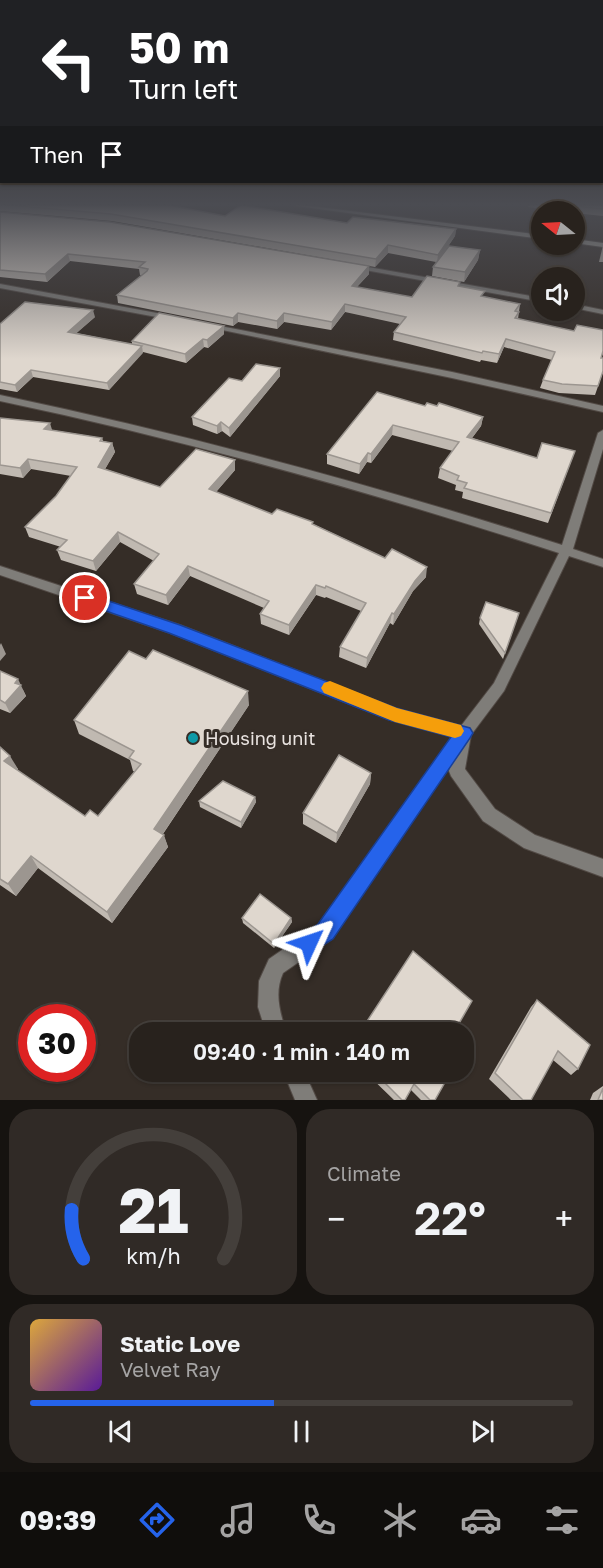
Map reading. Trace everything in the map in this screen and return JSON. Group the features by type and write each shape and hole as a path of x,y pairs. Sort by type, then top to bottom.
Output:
{"street":[{"path":"344,264 531,298"},
{"path":"0,286 184,320"},
{"path":"585,308 603,312"},
{"path":"195,322 603,409"},
{"path":"0,398 132,426 355,486 603,563"},
{"path":"273,1022 268,1007 269,981 276,966 325,932 464,733 499,687 566,551 603,433"},
{"path":"0,570 175,629 395,715 464,733"},
{"path":"464,733 458,771 489,814 530,842 603,868"},
{"path":"298,1082 306,1100"}],"building":[{"path":"0,256 65,256 45,274 0,270"},
{"path":"90,256 312,256 369,266 352,286 412,297 427,276 460,282 458,286 485,291 481,296 520,304 515,311 519,312 515,318 574,331 577,325 603,330 601,358 603,358 603,371 598,386 562,384 543,380 555,352 506,339 499,354 483,351 482,353 394,332 406,317 345,304 332,322 284,313 277,321 238,313 233,318 117,295 147,271 148,269 139,267 145,262"},
{"path":"360,256 378,256 376,259"},
{"path":"441,256 476,256 465,272 433,267"},
{"path":"25,302 93,310 68,332 142,346 107,383 31,370 15,385 0,382 0,324"},
{"path":"159,313 224,326 185,354 132,341"},
{"path":"256,364 280,368 229,428 221,422 217,426 192,417 229,378 242,381"},
{"path":"377,392 425,406 427,403 437,406 439,403 483,417 467,437 537,458 542,443 575,451 551,513 464,488 467,483 457,480 459,476 440,468 459,442 393,425 371,454 368,453 360,464 327,454"},
{"path":"0,418 50,423 44,429 102,438 100,441 112,443 98,467 160,487 196,449 235,460 209,489 272,514 277,509 313,522 312,524 385,558 392,549 427,567 394,614 392,613 367,658 340,647 366,603 326,586 325,588 316,585 289,625 260,614 269,601 188,566 166,595 134,584 159,554 118,532 93,561 57,550 67,540 25,527 56,496 77,467 28,459 20,468 0,465"},
{"path":"486,602 519,613 505,653 480,618"},
{"path":"153,650 248,691 154,829 164,835 107,912 31,856 8,884 0,879 0,747 10,756 4,761 85,816 90,810 98,816 141,764 129,758 134,751 74,720 129,651 146,659"},
{"path":"0,671 18,679 15,683 21,685 5,703 0,700"},
{"path":"339,755 371,773 337,833 303,813"},
{"path":"223,781 255,797 241,822 199,801"},
{"path":"260,894 291,918 274,944 242,918"},
{"path":"413,951 472,1001 460,1022 367,1022"},
{"path":"537,1000 590,1045 578,1069 558,1051 531,1100 523,1100 495,1073"},
{"path":"384,1082 443,1082 444,1084 435,1100 430,1100 414,1084 405,1100 402,1100"},
{"path":"603,1088 603,1100 598,1100"}],"slow traffic":[{"path":"330,688 395,715 455,731"}],"place":[{"name":"Housing unit","path":"193,738"}],"route":[{"path":"85,598 175,629 395,715 464,733 325,932 309,943"}]}
